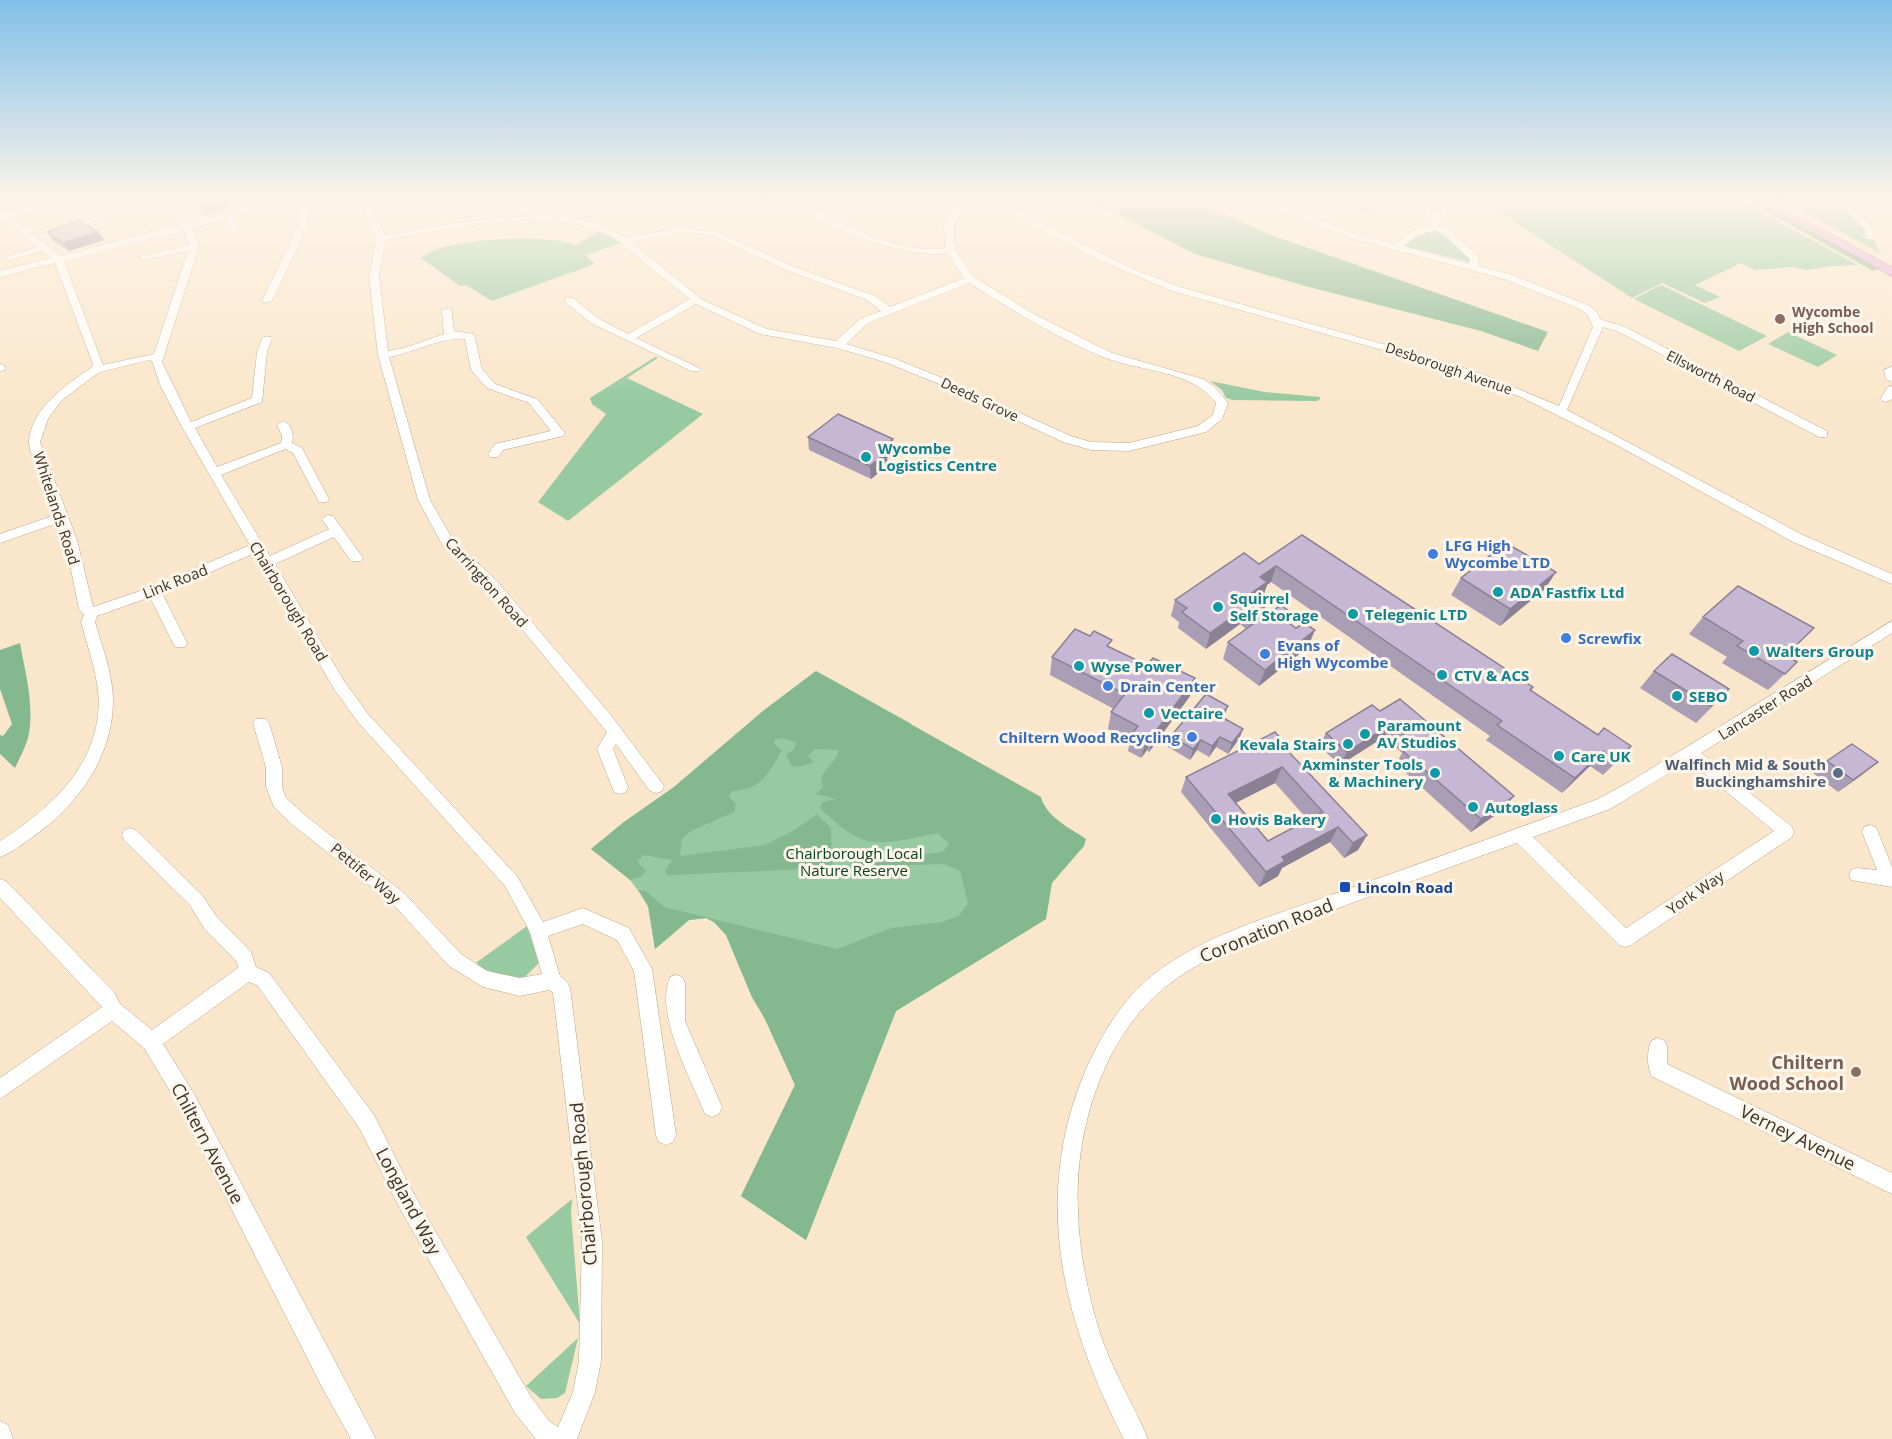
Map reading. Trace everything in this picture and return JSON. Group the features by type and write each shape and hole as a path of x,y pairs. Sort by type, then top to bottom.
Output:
{"street":[{"path":"0,274 26,267"},
{"path":"61,267 98,364 96,370"},
{"path":"96,370 149,357 157,358 168,333 188,267"},
{"path":"267,301 283,267"},
{"name":"Carrington Road","path":"376,267 374,276 383,355 424,500 448,543 491,583 615,732 656,786"},
{"name":"Deeds Grove","path":"656,267 696,300 764,332 839,345 889,360 1067,439 1091,446 1129,447 1202,429 1218,417 1222,403 1212,390 1199,381 1108,355 1028,315 970,279 962,267"},
{"path":"787,267 871,298 888,311"},
{"name":"Desborough Avenue","path":"1123,267 1152,280 1209,299 1398,349 1470,373 1561,411 1797,538 1892,579"},
{"path":"1474,267 1534,286 1584,307 1593,314 1598,322 1598,327 1566,404 1561,411"},
{"path":"839,345 852,330 864,321 970,279"},
{"path":"569,300 595,321 694,369"},
{"path":"628,338 696,300"},
{"path":"447,310 449,336"},
{"name":"Ellsworth Road","path":"1598,322 1621,329 1823,434"},
{"path":"383,355 406,351 455,334 470,336 477,370 491,386 533,401 559,433 499,447 494,454"},
{"path":"188,427 258,400 262,352 267,339"},
{"name":"Chairborough Road","path":"157,358 167,387 188,427 339,685 357,710 511,881 539,931 539,940 551,969 552,981 561,988 592,1241 590,1361 584,1392 565,1439"},
{"name":"Whitelands Road","path":"0,850 60,807 80,785 91,763 104,725 105,691 88,622 92,613 86,609 71,540 34,442 42,419 57,399 96,370"},
{"path":"283,425 288,436 286,445"},
{"path":"214,473 286,445 298,451 323,499"},
{"path":"0,539 61,517"},
{"path":"328,519 356,558"},
{"name":"Link Road","path":"92,613 336,531"},
{"path":"154,591 180,643"},
{"name":"Lancaster Road","path":"1637,786 1892,626"},
{"name":"Pettifer Way","path":"261,723 274,767 274,787 280,802 300,821 399,899 455,960 483,979 520,987 552,981"},
{"path":"615,732 605,749 620,787"},
{"name":"York Way","path":"1520,835 1625,939 1786,832 1690,753"},
{"name":"Coronation Road","path":"1136,1439 1123,1417 1095,1352 1077,1292 1069,1236 1068,1183 1074,1133 1088,1087 1103,1052 1124,1019 1150,990 1179,967 1212,948 1604,804 1637,786"},
{"path":"1870,832 1891,880"},
{"name":"Longland Way","path":"130,835 196,900 210,922 245,958 248,972 263,979 367,1122 404,1196 523,1405 541,1430 556,1439"},
{"path":"1857,875 1891,880"},
{"name":"Chiltern Avenue","path":"0,886 108,998 113,1010 152,1042 186,1099 331,1381 364,1439"},
{"path":"539,931 583,916 604,923 623,934 644,969 650,1030 666,1135"},
{"path":"152,1042 248,972"},
{"path":"676,983 676,1021 712,1107"},
{"path":"0,1089 113,1010"},
{"path":"650,1030 676,1021"},
{"name":"Verney Avenue","path":"1658,1047 1658,1069 1892,1184"},
{"path":"0,1433 1,1439"}],"green space":[{"path":"434,267 586,267 492,301 466,285 460,286"},
{"path":"1240,267 1363,267 1548,332 1538,351 1481,331"},
{"path":"1584,267 1732,267 1695,285 1720,297 1705,303 1662,283 1632,298"},
{"path":"1749,267 1792,267 1754,270"},
{"path":"1795,267 1825,267 1807,270"},
{"path":"1661,285 1767,336 1739,351 1634,299"},
{"path":"1788,332 1837,355 1818,367 1768,344"},
{"path":"655,357 658,358 627,378 703,414 568,521 538,502 606,414 592,404 590,398"},
{"path":"1210,381 1265,392 1320,397 1320,399 1317,401 1233,400 1226,398 1222,390"},
{"path":"20,643 28,688 30,722 27,742 15,768 0,754 0,735 3,736 12,724 0,689 0,650"},
{"name":"Chairborough Local Nature Reserve","path":"816,671 910,723 1046,919 896,1011 806,1240 741,1196 795,1085 765,1019 752,997 726,935 714,922 706,918 689,920 655,949 647,902 626,875 591,849 624,822 674,787 763,711"},
{"name":"Chairborough Local Nature Reserve","path":"816,671 1041,797 1053,816 1086,839 1084,846 1052,883 1046,919 896,1011 806,1240 741,1196 795,1085 765,1019 752,997 726,935 714,922 706,918 689,920 655,949 649,908 638,890 646,891 664,907 837,949 892,928 942,922 959,916 968,903 960,871 944,864 855,867 855,863 860,862 943,852 949,844 938,833 887,842 874,842 849,833 820,808 822,802 836,799 816,794 823,787 821,777 838,755 838,750 815,749 808,756 814,762 799,767 792,766 786,755 794,749 796,742 781,738 774,740 774,744 782,750 763,779 750,787 732,791 729,797 736,804 734,812 691,831 682,839 680,856 765,845 793,831 817,814 831,828 832,868 667,875 665,871 672,860 644,855 637,861 646,871 640,877 630,880 591,849 624,822 674,787 763,711"},
{"path":"527,926 539,963 525,977 501,975 478,966 477,962"},
{"path":"572,1199 571,1213 580,1324 526,1237"},
{"path":"578,1338 565,1393 557,1398 541,1399 526,1386"}],"building":[{"path":"838,414 893,439 881,449 887,452 870,466 808,437"},
{"path":"1302,535 1533,687 1530,690 1598,735 1604,728 1631,746 1617,760 1603,751 1575,778 1497,725 1502,721 1276,566 1260,577 1267,582 1246,597 1271,612 1281,605 1290,612 1282,618 1296,628 1304,623 1315,630 1265,670 1228,642 1260,619 1245,608 1210,633 1182,612 1187,608 1175,600 1244,553 1259,564"},
{"path":"1506,543 1556,572 1510,609 1461,578"},
{"path":"1738,586 1814,628 1786,655 1797,662 1785,674 1737,646 1743,641 1703,617"},
{"path":"1075,629 1090,636 1094,631 1112,640 1107,646 1147,665 1153,658 1195,678 1154,734 1152,733 1146,741 1132,734 1138,726 1111,712 1125,694 1052,657"},
{"path":"1672,654 1729,689 1711,706 1654,671"},
{"path":"1206,694 1228,706 1220,716 1243,729 1232,743 1220,737 1212,746 1201,740 1193,749 1171,736"},
{"path":"1400,699 1514,796 1481,819 1403,751 1414,744 1392,724 1347,752 1326,733 1372,705 1380,711"},
{"path":"1275,732 1290,748 1287,750 1367,835 1353,843 1338,827 1282,857 1285,861 1266,872 1186,777","holes":["1282,767 1323,812 1268,841 1228,794"]},
{"path":"1852,744 1878,762 1853,780 1827,761"}],"place":[{"name":"Wycombe High School","path":"1780,319"},
{"name":"Wycombe Logistics Centre","path":"866,457"},
{"name":"LFG High Wycombe LTD","path":"1433,554"},
{"name":"ADA Fastfix Ltd","path":"1498,592"},
{"name":"Squirrel Self Storage","path":"1218,607"},
{"name":"Telegenic LTD","path":"1353,614"},
{"name":"Screwfix","path":"1566,638"},
{"name":"Walters Group","path":"1754,651"},
{"name":"Evans of High Wycombe","path":"1265,654"},
{"name":"Wyse Power","path":"1079,666"},
{"name":"CTV & ACS","path":"1442,675"},
{"name":"Drain Center","path":"1108,686"},
{"name":"SEBO","path":"1677,696"},
{"name":"Vectaire","path":"1149,713"},
{"name":"Paramount AV Studios","path":"1365,734"},
{"name":"Chiltern Wood Recycling","path":"1192,737"},
{"name":"Kevala Stairs","path":"1348,744"},
{"name":"Care UK","path":"1559,756"},
{"name":"Axminster Tools & Machinery","path":"1435,773"},
{"name":"Walfinch Mid & South Buckinghamshire","path":"1838,773"},
{"name":"Autoglass","path":"1473,807"},
{"name":"Hovis Bakery","path":"1216,819"},
{"name":"Lincoln Road","path":"1345,887"},
{"name":"Chiltern Wood School","path":"1856,1072"}]}
